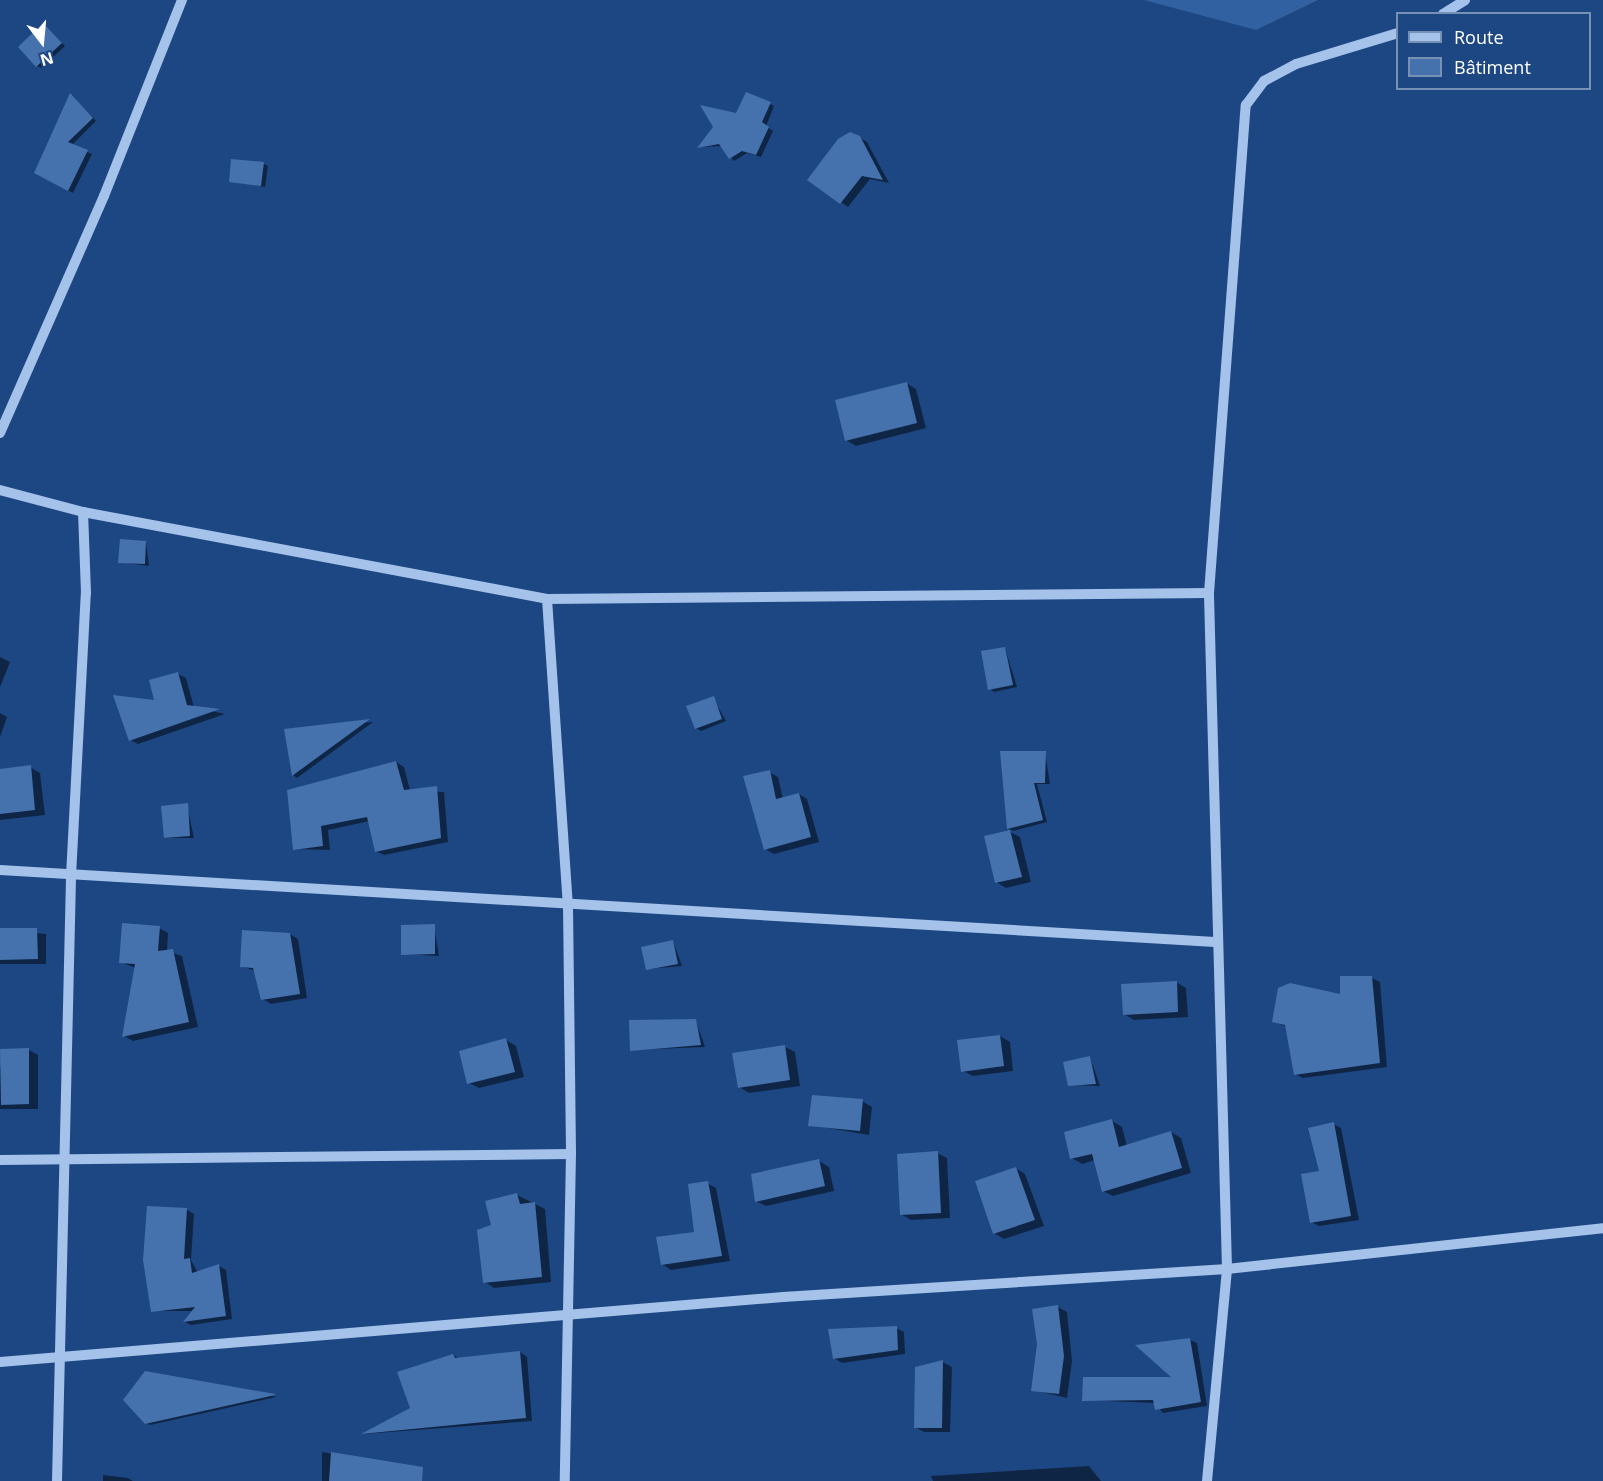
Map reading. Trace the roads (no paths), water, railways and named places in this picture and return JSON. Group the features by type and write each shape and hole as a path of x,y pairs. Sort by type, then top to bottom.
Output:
{"street":[{"path":"0,433 104,196 182,0"},
{"path":"1446,12 1465,0"},
{"path":"1207,1481 1227,1269 1215,942 1209,593 1246,105 1264,81 1296,64 1396,34"},
{"path":"0,490 83,512 547,599 1209,593"},
{"path":"57,1481 58,1358 71,876 86,605 83,512"},
{"path":"547,599 568,906 571,1154 565,1315 565,1481"},
{"path":"0,870 568,906 1215,942"},
{"path":"0,1160 571,1154"},
{"path":"0,1362 565,1315 1227,1269 1603,1228"}]}
